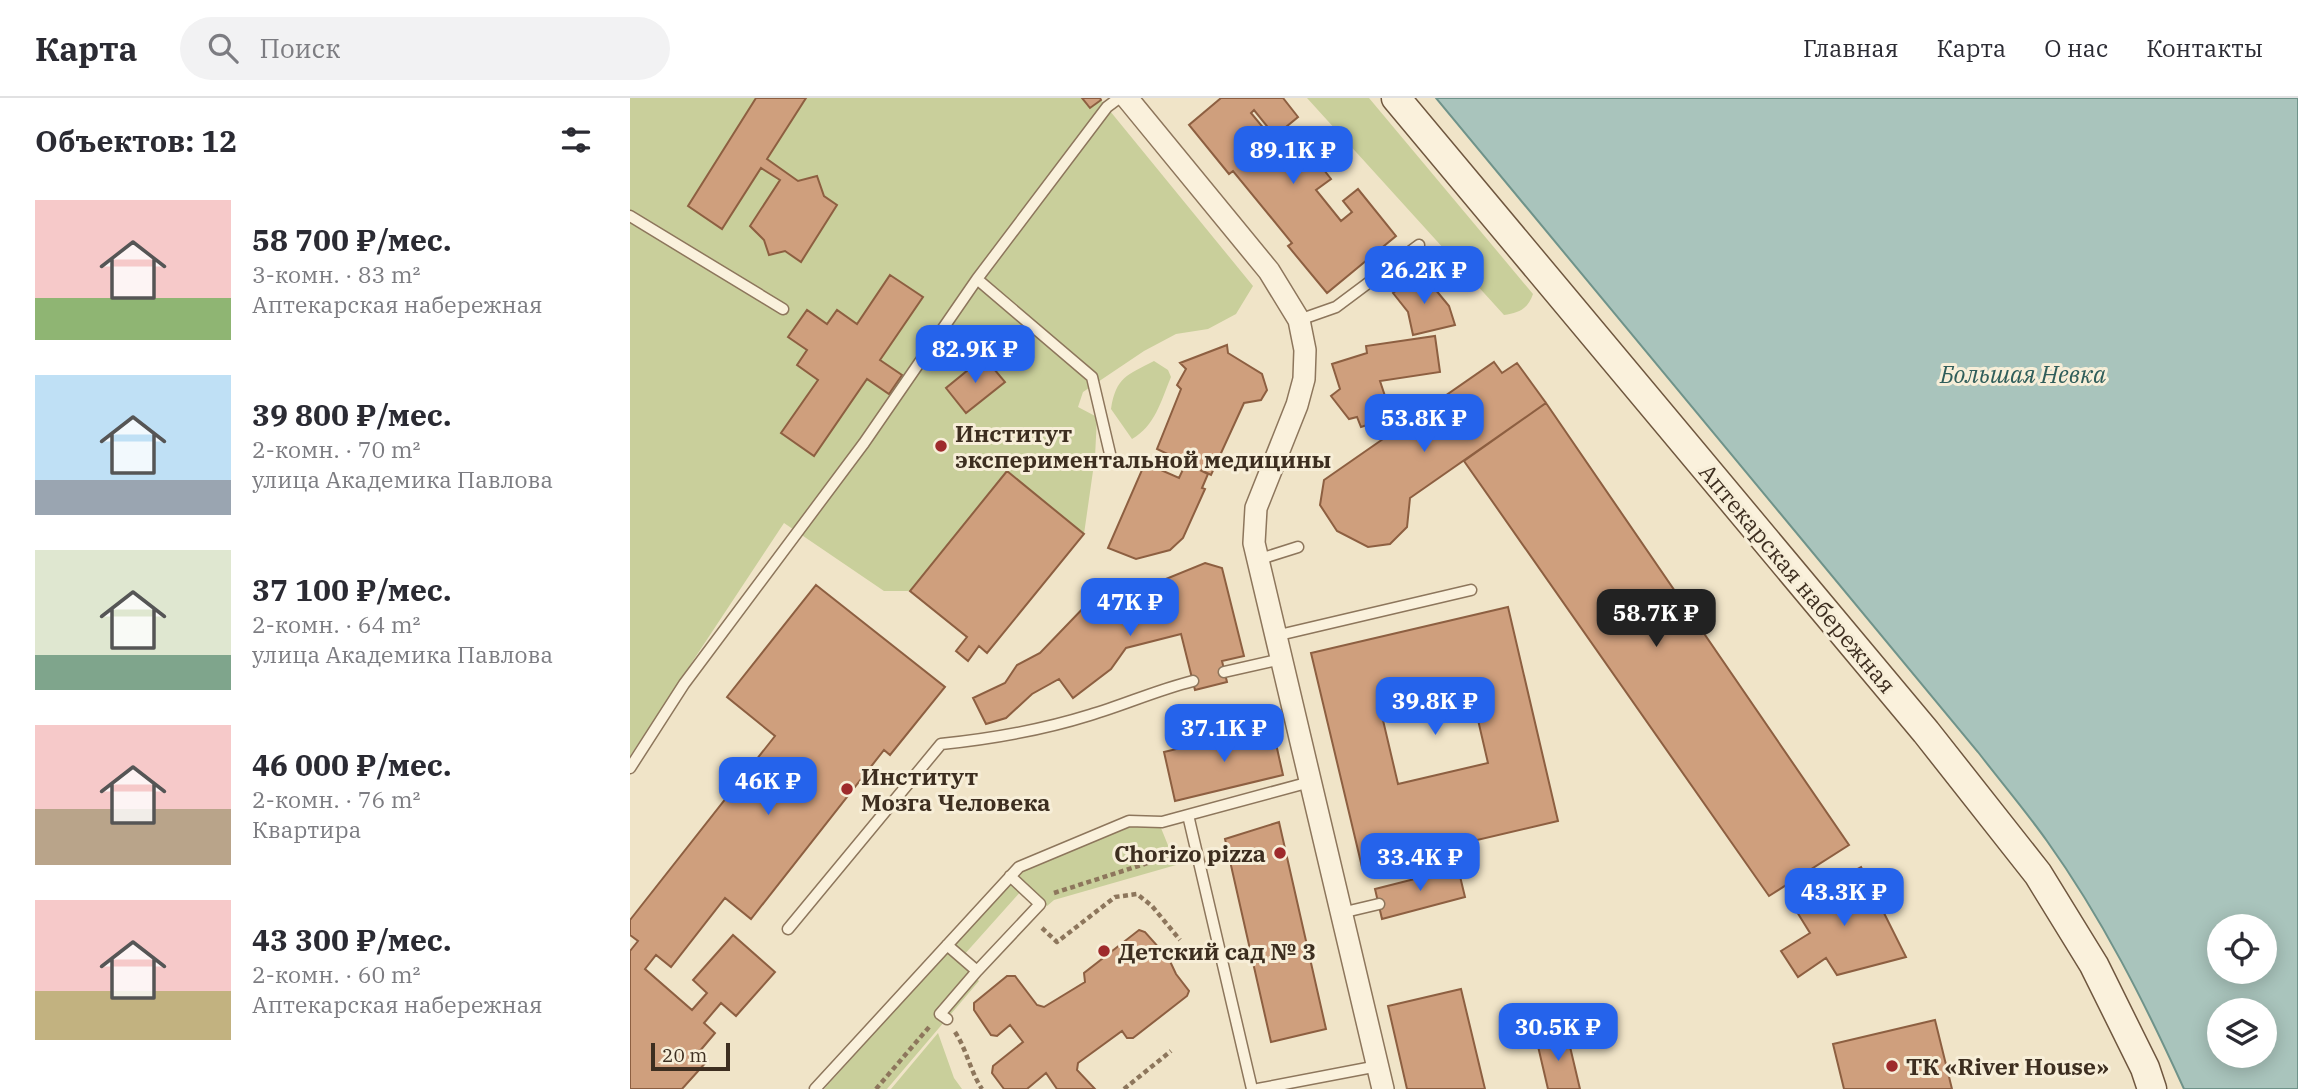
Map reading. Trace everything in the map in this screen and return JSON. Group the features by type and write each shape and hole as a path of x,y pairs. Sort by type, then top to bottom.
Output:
{"street":[{"path":"1126,98 1269,271 1299,320 1305,350 1304,379 1297,405 1256,508 1257,559 1383,1089"},
{"name":"Аптекарская набережная","path":"1396,98 1926,732 2038,874 2094,965 2145,1068 2152,1089"}],"lane":[{"path":"630,768 684,684 864,443 977,279 1107,107 1119,98"},
{"path":"630,216 783,309"},
{"path":"1299,320 1336,307 1419,244"},
{"path":"977,279 1092,377 1111,458"},
{"path":"1257,559 1298,547"},
{"path":"1275,636 1471,590"},
{"path":"1224,672 1281,659"},
{"path":"788,929 941,744 983,740 1089,716 1154,691 1192,681"},
{"path":"815,1089 1019,867 1129,821 1163,822 1310,782"},
{"path":"1188,815 1252,1089"},
{"path":"943,1016 977,971 1040,904 1010,876"},
{"path":"1341,913 1379,904"},
{"path":"947,945 977,971"},
{"path":"1258,1089 1378,1066"}],"path":[{"path":"1040,904 1055,892 1172,857 1196,845"},
{"path":"1029,916 1057,942 1115,897 1137,894 1152,905 1180,940"},
{"path":"876,1089 943,1016 966,1051 974,1076 982,1089"},
{"path":"1124,1089 1171,1051"}],"green space":[{"name":"Институт экспериментальной медицины","path":"630,98 1082,98 1091,108 1101,100 1253,286 1236,314 1208,329 1176,334 1144,351 1083,392 1078,407 1097,417 1095,457 1084,534 1007,472 910,591 884,591 784,523 630,756"},
{"path":"1307,98 1369,98 1533,294 1526,307 1504,315"},
{"path":"1154,361 1168,370 1171,377 1152,420 1132,439 1111,409 1113,398 1124,378"},
{"path":"1131,826 1161,828 1176,865 1054,900 1047,906 1016,876 1022,870"},
{"path":"1012,880 1022,890 963,956 952,947"},
{"path":"948,951 979,981 887,1089 824,1089"},
{"path":"938,1033 954,1078 962,1089 891,1089"}],"water":[{"name":"Большая Невка","path":"1436,98 2298,98 2298,1089 2184,1089 2138,993 2104,931 2039,830 1978,752"}],"building":[{"path":"756,98 806,98 767,159 798,181 817,176 824,196 837,205 801,262 785,251 769,255 764,240 750,226 780,180 761,168 722,229 688,206"},
{"path":"1082,98 1100,98 1101,100 1090,108"},
{"path":"1221,98 1283,98 1298,117 1275,136 1254,110 1251,113 1281,149 1296,137 1305,147 1318,136 1337,159 1324,170 1331,179 1316,190 1341,221 1352,212 1343,201 1358,189 1396,236 1327,293 1288,246 1292,243 1233,171 1229,174 1189,125"},
{"path":"1421,272 1449,306 1455,325 1413,335 1408,312 1393,293"},
{"path":"890,275 923,297 880,360 902,375 889,394 867,379 814,456 781,433 818,380 797,365 807,350 788,337 807,310 827,324 837,310 857,324"},
{"path":"1435,336 1440,372 1380,381 1392,417 1361,427 1357,417 1349,419 1331,396 1340,389 1332,364 1367,353 1366,346"},
{"path":"1227,345 1228,353 1262,374 1267,390 1261,400 1244,403 1211,475 1157,449 1181,389 1177,385 1186,369 1180,363"},
{"path":"984,357 1005,382 966,413 946,388"},
{"path":"1494,362 1502,373 1517,363 1546,403 1410,498 1407,527 1390,544 1368,547 1337,531 1320,505 1324,480"},
{"path":"1546,403 1849,845 1769,896 1464,461"},
{"path":"1145,463 1179,478 1186,463 1208,474 1202,488 1205,489 1183,538 1170,550 1136,559 1108,548"},
{"path":"1007,471 1084,534 987,653 979,646 968,661 956,651 967,637 910,591"},
{"path":"1205,563 1222,568 1244,656 1222,661 1227,682 1195,690 1181,634 1126,648 1111,669 1073,698 1059,679 1032,694 1006,718 986,724 973,698 1005,683 1017,665 1040,653 1092,599 1161,581"},
{"path":"816,585 945,687 890,755 884,750 751,919 725,898 671,967 656,955 645,969 692,1010 707,993 693,980 733,935 775,972 736,1016 721,1003 704,1023 715,1033 699,1052 708,1060 682,1089 630,1089 630,951 638,941 630,935 630,920 775,736 727,697"},
{"path":"1508,607 1558,821 1362,867 1311,653","holes":["1472,694 1488,763 1398,784 1382,716"]},
{"path":"1272,726 1283,775 1175,801 1164,752"},
{"path":"1279,822 1326,1029 1271,1042 1225,839"},
{"path":"1861,867 1906,957 1837,975 1826,958 1798,977 1781,951 1810,933 1792,904"},
{"path":"1458,868 1465,897 1382,919 1375,889"},
{"path":"1139,930 1145,932 1169,959 1189,991 1187,996 1133,1038 1127,1038 1122,1031 1078,1063 1077,1070 1095,1089 1057,1089 1046,1073 1027,1089 1004,1089 992,1073 993,1066 1023,1042 1010,1025 997,1036 991,1035 974,1010 974,1003 1007,976 1015,976 1037,1005 1044,1007 1085,982 1084,973"},
{"path":"1461,989 1485,1089 1407,1089 1388,1006"},
{"name":"ТК «River House»","path":"1935,1020 1952,1089 1844,1089 1833,1044"},
{"path":"1567,1034 1580,1089 1548,1089 1537,1042"}],"place":[{"name":"Институт экспериментальной медицины","path":"941,446"},
{"name":"Институт Мозга Человека","path":"847,789"},
{"name":"Chorizo pizza","path":"1280,853"},
{"name":"Детский сад № 3","path":"1104,951"},
{"name":"ТК «River House»","path":"1892,1066"}]}
